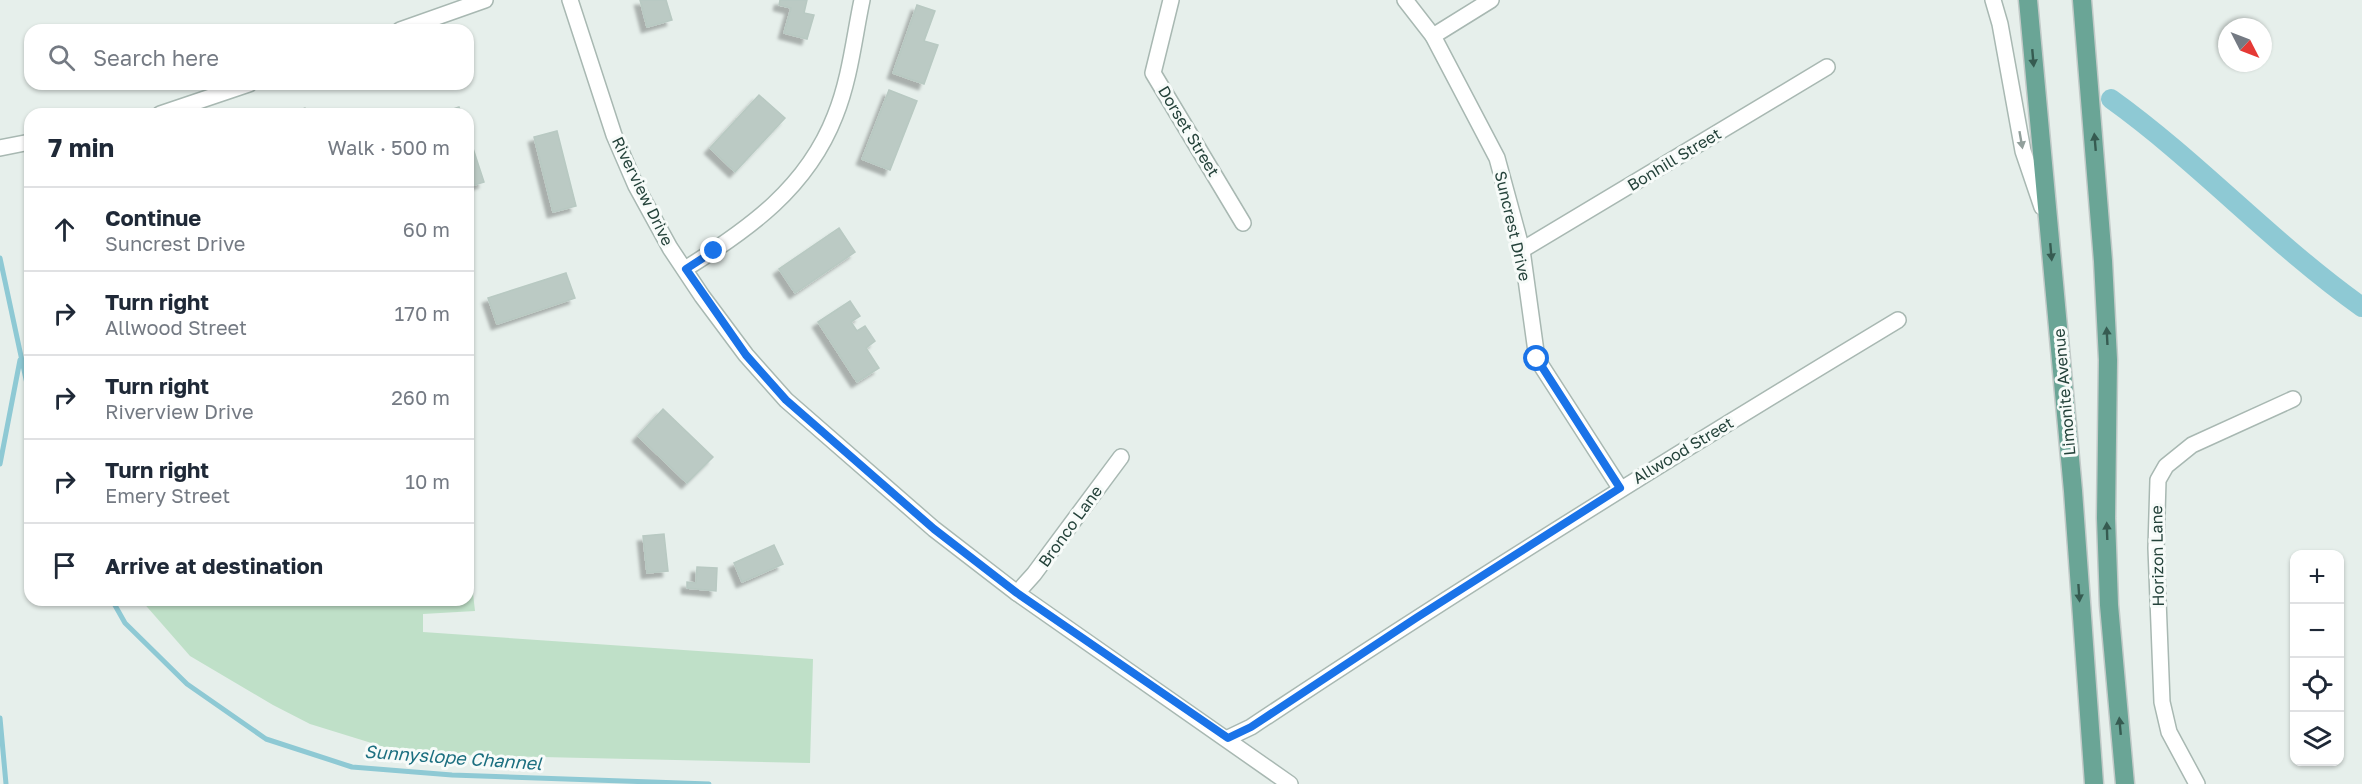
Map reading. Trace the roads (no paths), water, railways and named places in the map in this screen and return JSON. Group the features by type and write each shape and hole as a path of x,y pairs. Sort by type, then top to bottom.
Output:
{"main road":[{"name":"Limonite Avenue","path":"2028,0 2073,491 2094,784"},
{"path":"2082,0 2103,261 2108,360 2106,518 2109,605 2125,784"}],"street":[{"path":"417,24 485,0"},
{"name":"Riverview Drive","path":"570,0 614,135 636,186 670,248 746,355 786,400 934,529 1017,593 1228,738 1290,784"},
{"path":"686,269 753,225 780,201 805,171 836,115 847,79 862,0"},
{"name":"Dorset Street","path":"1171,0 1153,73 1243,223"},
{"name":"Suncrest Drive","path":"1405,0 1433,36 1497,158 1522,250 1537,359 1620,488"},
{"path":"1433,36 1491,0"},
{"path":"1993,0 2000,24 2023,151 2048,221"},
{"name":"Bonhill Street","path":"1522,250 1827,67"},
{"path":"178,108 231,90"},
{"path":"0,148 24,143"},
{"name":"Allwood Street","path":"1228,738 1251,727 1406,624 1620,488 1898,320"},
{"name":"Horizon Lane","path":"2197,784 2169,732 2162,702 2156,525 2158,480 2166,466 2192,445 2293,399"},
{"name":"Bronco Lane","path":"1017,593 1034,574 1121,457"}],"waterway":[{"path":"2111,99 2175,150 2329,283 2362,307"},
{"name":"Sunnyslope Channel","path":"0,258 24,370"},
{"path":"0,464 20,360"},
{"name":"Sunnyslope Channel","path":"115,606 125,623 187,684 266,739 352,767 452,775 709,784"},
{"path":"0,718 6,784"}]}
